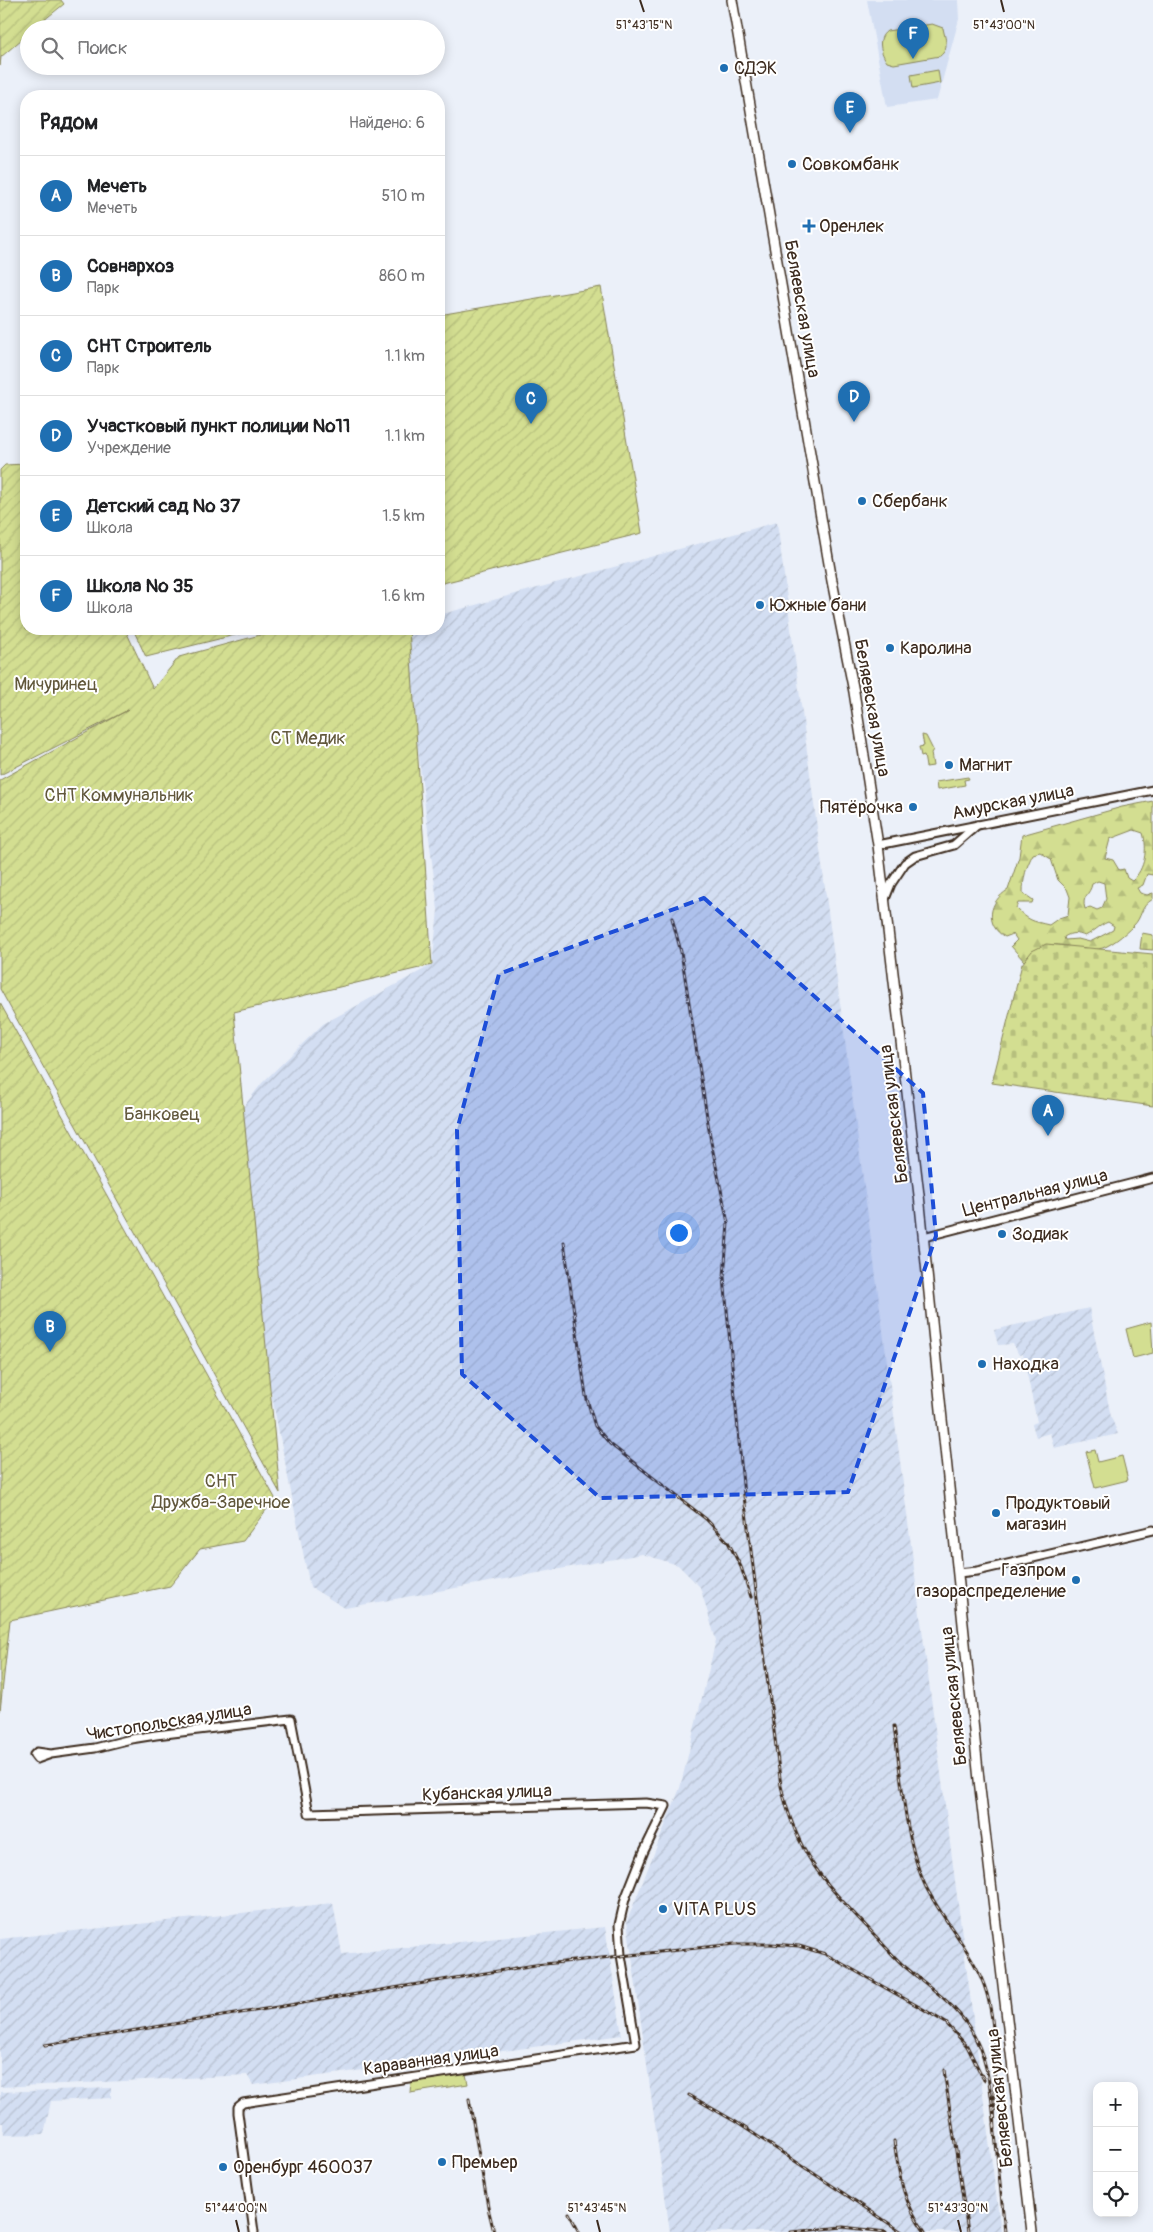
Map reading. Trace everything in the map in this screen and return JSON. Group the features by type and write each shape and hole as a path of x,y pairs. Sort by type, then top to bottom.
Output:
{"main road":[{"name":"Беляевская улица","path":"732,0 832,581 854,692 878,845 924,1237 958,1573 1032,2232"}],"street":[{"name":"Амурская улица","path":"878,845 1153,790"},
{"path":"885,899 891,884 905,863 915,856 954,845 978,824"},
{"name":"Центральная улица","path":"924,1237 1153,1178"},
{"path":"958,1573 998,1566 1153,1530"},
{"name":"Чистопольская улица","path":"51,1754 95,1748 156,1735 291,1719 308,1813"},
{"name":"Кубанская улица","path":"308,1813 646,1803 666,1806 644,1851 625,1899 619,1925 621,1955 636,2044"},
{"name":"Караванная улица","path":"254,2232 238,2113 238,2107 248,2102 636,2044"}],"highlighted area":[{"path":"704,898 923,1093 936,1236 848,1492 600,1498 462,1374 457,1130 499,974"}],"shaded area":[{"path":"867,0 958,0 959,19 937,100 887,107"},
{"path":"777,522 1001,2232 670,2232 627,1921 680,1788 716,1640 700,1587 678,1565 642,1554 345,1608 310,1587 220,1137 262,1083 323,1024 432,965 438,910 405,645 409,635 445,635 445,613"},
{"path":"1089,1308 1111,1417 1118,1434 1054,1448 1050,1433 1036,1437 1032,1424 1037,1422 1023,1354 1019,1355 1013,1344 998,1345 994,1330"},
{"path":"333,1903 342,1954 605,1927 622,2035 253,2085 247,2075 0,2087 0,1939"},
{"path":"111,2088 111,2098 51,2101 44,2134 4,2135 3,2123 0,2123 0,2092"}],"green space":[{"path":"0,0 61,0 64,4 44,20 20,20 20,41 1,57 0,66"},
{"path":"932,24 943,28 946,40 945,50 940,56 894,64 887,62 881,50 881,42 887,31"},
{"path":"938,70 940,83 913,88 911,75"},
{"path":"601,287 642,533 445,582 445,314"},
{"path":"20,464 20,635 128,635 153,689 179,657 260,635 409,635 432,965 234,1012 280,1493 0,989 0,780 128,710 0,775 0,470 5,465"},
{"path":"136,635 235,635 146,657"},
{"path":"922,735 926,736 933,750 931,753 933,766 926,767 924,755 921,756 919,747 924,746"},
{"path":"968,777 969,779 964,780 965,785 937,790 936,782"},
{"path":"1153,801 1153,875 1147,874 1143,885 1137,888 1140,893 1147,895 1153,893 1153,899 1145,905 1136,923 1121,937 1107,946 1098,949 1087,949 1050,945 1033,952 1024,961 1011,946 1017,940 1013,934 1005,937 998,932 992,920 993,907 997,900 1008,890 1019,857 1022,835 1122,807","holes":["1134,830 1143,833 1145,846 1143,865 1132,881 1127,878 1124,869 1119,870 1113,860 1105,858 1110,839","1040,852 1051,859 1058,880 1067,889 1070,897 1068,915 1059,918 1049,925 1031,920 1016,908 1018,903 1032,903 1033,900 1023,893 1025,873 1033,854","1098,881 1104,883 1106,899 1102,908 1097,910 1090,907 1085,909 1084,905 1085,898 1092,884","1108,922 1114,926 1113,930 1090,942 1078,939 1065,940 1064,937 1067,935 1077,934 1085,936"]},
{"path":"1142,933 1153,935 1153,950 1140,949"},
{"path":"1046,944 1153,954 1153,1106 992,1083 1022,964 1032,951"},
{"name":"СНТ Дружба-Заречное","path":"0,1003 275,1498 243,1541 200,1549 170,1586 10,1620 0,1711"},
{"path":"1151,1322 1153,1353 1133,1358 1126,1329"},
{"path":"1095,1450 1098,1462 1122,1456 1128,1480 1095,1488 1086,1452"},
{"path":"466,2074 468,2084 410,2093 411,2082"}],"railway":[{"path":"672,918 681,952 711,1142 728,1223 724,1277 744,1496 781,1786 787,1809 803,1847 823,1878 898,1960 947,2001 969,2027 976,2039 985,2064 995,2129 993,2027 987,1994 975,1965 932,1899 918,1868 908,1828 894,1726"},
{"path":"564,1242 586,1396 595,1426 610,1444 706,1519 728,1542 741,1567 751,1597"},
{"path":"45,2045 535,1965 735,1944 771,1944 799,1946 825,1954 946,2023 967,2046 984,2080"},
{"path":"944,2070 968,2232"},
{"path":"689,2095 736,2122 902,2232"},
{"path":"469,2099 494,2232"},
{"path":"994,2124 1005,2232"},
{"path":"894,2141 903,2189 911,2210 925,2232"},
{"path":"569,2213 579,2232"},
{"path":"791,2232 843,2227 886,2232"}],"place":[{"name":"Школа № 35","path":"913,59"},
{"name":"СДЭК","path":"724,68"},
{"name":"Детский сад № 37","path":"850,133"},
{"name":"Совкомбанк","path":"792,164"},
{"name":"Оренлек","path":"809,226"},
{"name":"Участковый пункт полиции №11","path":"854,422"},
{"name":"СНТ Строитель","path":"531,424"},
{"name":"Сбербанк","path":"862,501"},
{"name":"Южные бани","path":"760,605"},
{"name":"Каролина","path":"890,648"},
{"name":"Магнит","path":"949,765"},
{"name":"Пятёрочка","path":"913,807"},
{"name":"Мечеть","path":"1048,1136"},
{"name":"Зодиак","path":"1002,1234"},
{"name":"Совнархоз","path":"50,1352"},
{"name":"Находка","path":"982,1364"},
{"name":"Продуктовый магазин","path":"996,1513"},
{"name":"Газпром газораспределение","path":"1076,1580"},
{"name":"VITA PLUS","path":"663,1909"},
{"name":"Премьер","path":"442,2162"},
{"name":"Оренбург 460037","path":"223,2167"}],"park label":[{"name":"Мичуринец","path":"56,684"},
{"name":"СТ Медик","path":"308,738"},
{"name":"СНТ Коммунальник","path":"119,795"},
{"name":"Банковец","path":"162,1114"}]}
